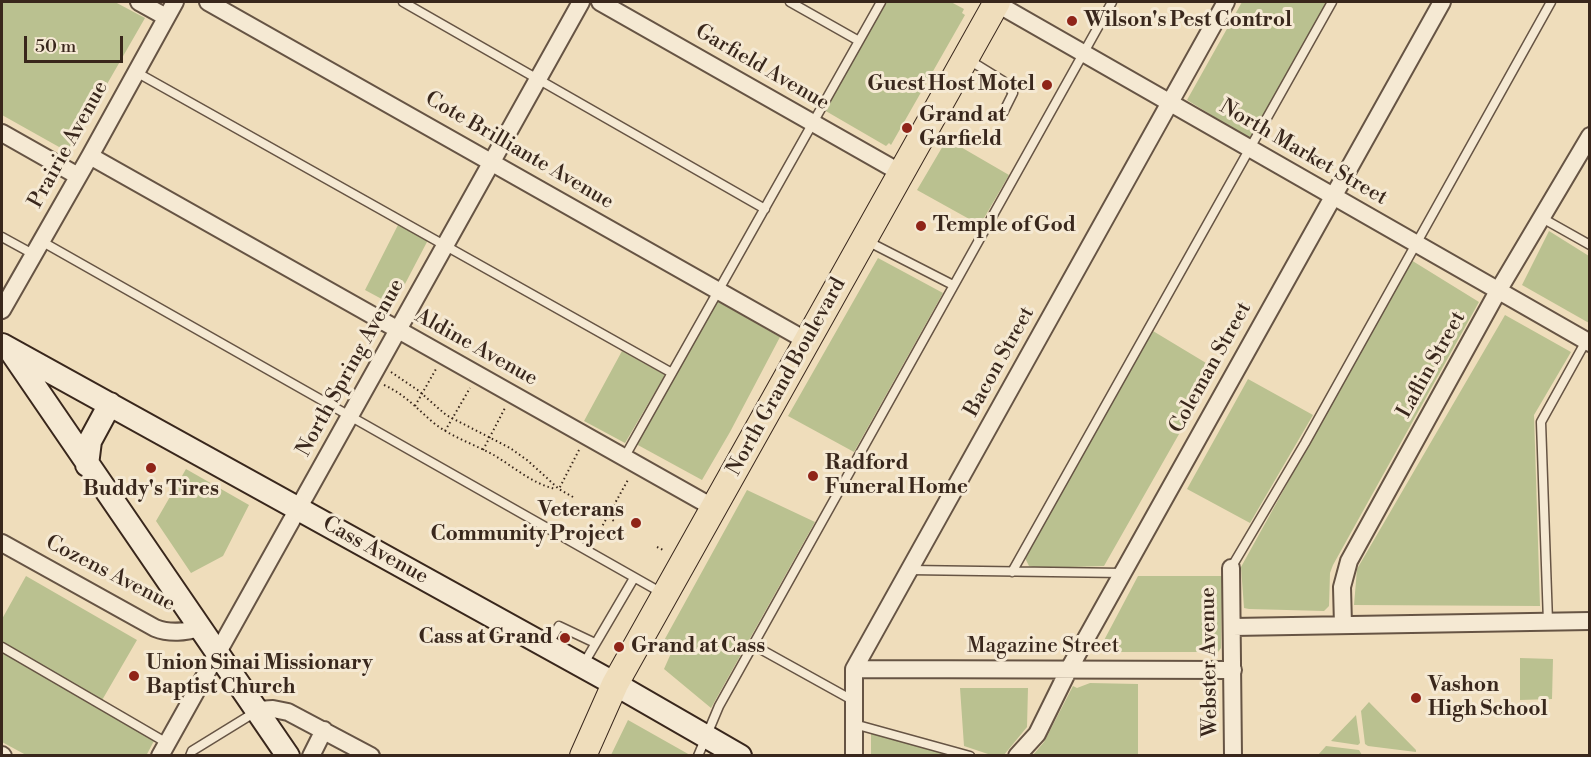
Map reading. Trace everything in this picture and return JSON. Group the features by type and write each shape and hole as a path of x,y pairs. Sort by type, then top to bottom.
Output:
{"main road":[{"name":"North Grand Boulevard","path":"583,756 615,684 996,2"},
{"name":"Cass Avenue","path":"5,347 615,684 702,746 740,756"},
{"path":"5,347 288,756"},
{"path":"87,465 90,441 110,404"}],"street":[{"path":"139,2 166,17"},
{"name":"Prairie Avenue","path":"2,310 175,2"},
{"name":"Cote Brilliante Avenue","path":"208,2 807,341"},
{"name":"North Spring Avenue","path":"163,749 580,2"},
{"name":"Garfield Avenue","path":"600,2 901,173"},
{"name":"North Market Street","path":"996,2 1588,342"},
{"name":"Bacon Street","path":"854,756 854,669 1226,2"},
{"name":"Coleman Street","path":"1017,756 1036,734 1069,669 1442,2"},
{"path":"2,133 78,176"},
{"name":"Laflin Street","path":"1343,624 1342,587 1349,561 1498,291 1590,136"},
{"name":"Aldine Avenue","path":"90,156 714,508"},
{"name":"Cozens Avenue","path":"2,543 162,631 180,632 201,628"},
{"name":"Webster Avenue","path":"1231,568 1233,756"},
{"path":"1233,627 1590,621"},
{"name":"Magazine Street","path":"854,669 1233,670"},
{"path":"257,710 273,709 288,712 371,756"},
{"path":"311,756 324,730"}],"lane":[{"path":"403,2 765,209"},
{"path":"790,2 859,41"},
{"path":"624,458 881,2"},
{"path":"702,746 715,713 1112,2"},
{"path":"1012,572 1332,2"},
{"path":"1231,568 1305,443 1551,2"},
{"path":"966,58 1003,81 1013,93 1002,113"},
{"path":"136,72 672,373"},
{"path":"1542,218 1590,245"},
{"path":"2,237 37,248 349,416 665,595"},
{"path":"864,239 953,285"},
{"path":"1548,622 1541,422 1588,342"},
{"path":"909,570 1123,573"},
{"path":"582,666 634,578"},
{"path":"547,647 559,626 595,643"},
{"path":"753,645 854,701"},
{"path":"2,647 163,749"},
{"path":"190,756 192,751 257,710"},
{"path":"854,724 970,756"}],"path":[{"path":"415,405 436,369"},
{"path":"391,372 452,419 527,460 559,489 573,497"},
{"path":"384,385 399,392 445,431 483,450 538,483 559,489"},
{"path":"445,431 470,388"},
{"path":"483,450 505,408"},
{"path":"559,489 579,450"},
{"path":"593,542 629,478"},
{"path":"606,516 614,521"},
{"path":"657,547 665,551"}],"green space":[{"path":"2,2 115,2 145,18 68,152 2,115"},
{"path":"884,2 951,2 964,9 962,13 965,15 891,145 889,143 886,146 824,110"},
{"path":"1242,2 1327,2 1250,139 1187,100"},
{"path":"947,139 1009,175 980,225 917,190"},
{"path":"399,223 428,240 395,303 391,304 365,290"},
{"path":"1549,231 1589,256 1589,323 1522,285"},
{"path":"878,258 943,293 854,452 788,416"},
{"path":"1411,260 1479,302 1333,565 1330,573 1329,606 1324,611 1244,608 1241,567"},
{"path":"717,301 780,337 702,480 636,444"},
{"path":"1505,315 1571,352 1534,415 1540,606 1354,605 1357,569"},
{"path":"1153,331 1216,369 1104,566 1037,568 1029,566 1025,558 1026,551"},
{"path":"622,351 665,375 625,443 584,421"},
{"path":"1248,379 1313,415 1250,523 1187,489"},
{"path":"186,469 249,505 223,556 191,573 156,521"},
{"path":"747,490 815,522 711,708 664,669 672,651 661,646"},
{"path":"26,576 137,640 101,702 2,644 2,619"},
{"path":"1138,576 1222,576 1221,648 1218,652 1105,652 1101,646"},
{"path":"2,649 155,739 146,756 26,755 2,742"},
{"path":"1520,658 1553,659 1552,699 1520,700"},
{"path":"1090,683 1138,684 1138,755 1033,755 1044,742 1073,686 1077,688"},
{"path":"960,688 1028,688 1027,727 1004,755 991,755 964,746"},
{"path":"1369,702 1416,752 1365,744 1361,711"},
{"path":"1356,715 1360,743 1358,745 1331,741"},
{"path":"628,720 690,755 611,755"},
{"path":"871,732 953,755 871,755"},
{"path":"1326,746 1359,750 1362,755 1318,755"}],"place":[{"name":"Wilson's Pest Control","path":"1072,21"},
{"name":"Guest Host Motel","path":"1047,85"},
{"name":"Grand at Garfield","path":"907,128"},
{"name":"Temple of God","path":"921,226"},
{"name":"Buddy's Tires","path":"151,468"},
{"name":"Radford Funeral Home","path":"813,476"},
{"name":"Veterans Community Project","path":"636,523"},
{"name":"Cass at Grand","path":"565,638"},
{"name":"Grand at Cass","path":"619,647"},
{"name":"Union Sinai Missionary Baptist Church","path":"134,676"},
{"name":"Vashon High School","path":"1416,698"}]}
